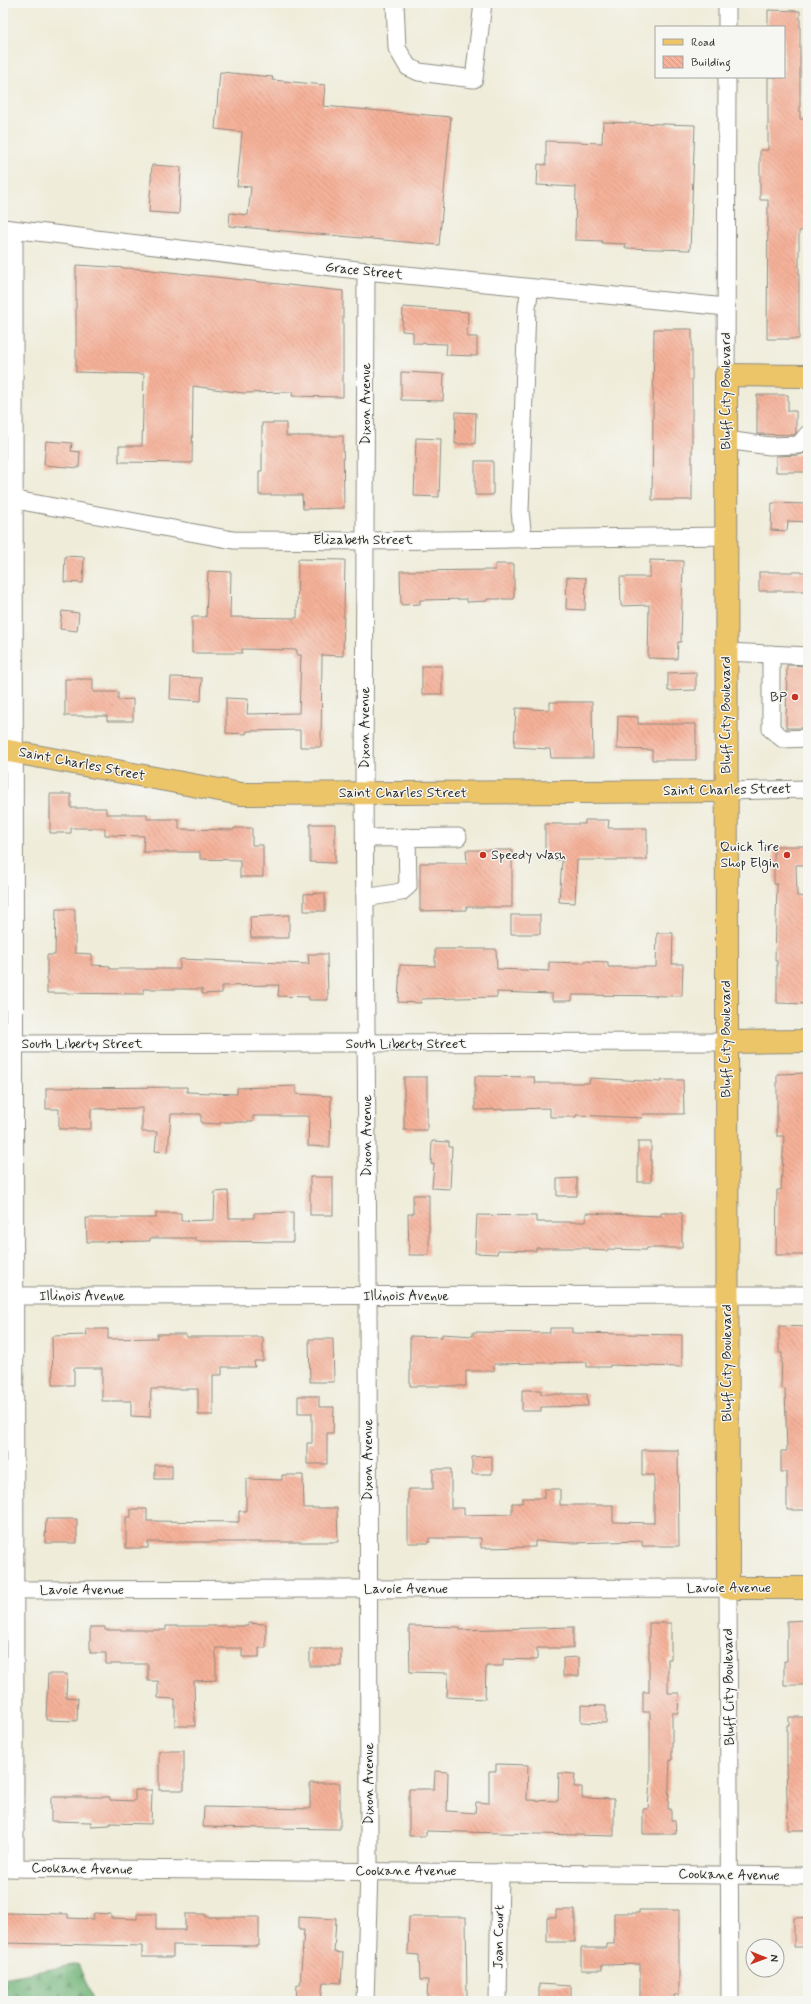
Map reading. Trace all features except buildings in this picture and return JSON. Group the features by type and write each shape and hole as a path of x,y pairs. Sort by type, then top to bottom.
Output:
{"main road":[{"path":"726,375 808,376"},
{"name":"Bluff City Boulevard","path":"726,375 728,1588"},
{"name":"Saint Charles Street","path":"9,751 241,794 726,791"},
{"name":"South Liberty Street","path":"726,1042 808,1041"},
{"name":"Lavoie Avenue","path":"728,1588 808,1588"}],"street":[{"path":"395,3 397,48 408,68 419,72 474,79 483,3"},
{"path":"727,3 727,26"},
{"name":"Bluff City Boulevard","path":"726,375 727,78"},
{"path":"8,229 9,1868"},
{"name":"Grace Street","path":"8,229 366,271 726,307"},
{"name":"Dixon Avenue","path":"365,2001 369,1871 367,1044 364,793 366,271"},
{"path":"523,539 520,511 527,307 530,288"},
{"path":"726,440 770,446 799,445 808,434"},
{"name":"Elizabeth Street","path":"9,499 233,540 366,541 727,536"},
{"path":"726,652 808,656"},
{"path":"771,654 771,730 783,739 808,738"},
{"name":"Saint Charles Street","path":"726,791 808,789"},
{"path":"365,898 401,892 408,886 407,837"},
{"path":"365,838 458,837"},
{"name":"South Liberty Street","path":"8,1044 726,1042"},
{"name":"Illinois Avenue","path":"9,1296 808,1295"},
{"name":"Bluff City Boulevard","path":"728,1588 731,1874 730,2001"},
{"name":"Lavoie Avenue","path":"8,1590 728,1588"},
{"name":"Cookane Avenue","path":"9,1868 731,1874 808,1876"},
{"name":"Joan Court","path":"498,2001 500,1872"}],"green space":[{"path":"78,1964 94,2001 3,2001 3,1978"}],"place":[{"name":"BP","path":"795,697"},
{"name":"Speedy Wash","path":"483,855"},
{"name":"Quick Tire Shop Elgin","path":"787,855"}]}
